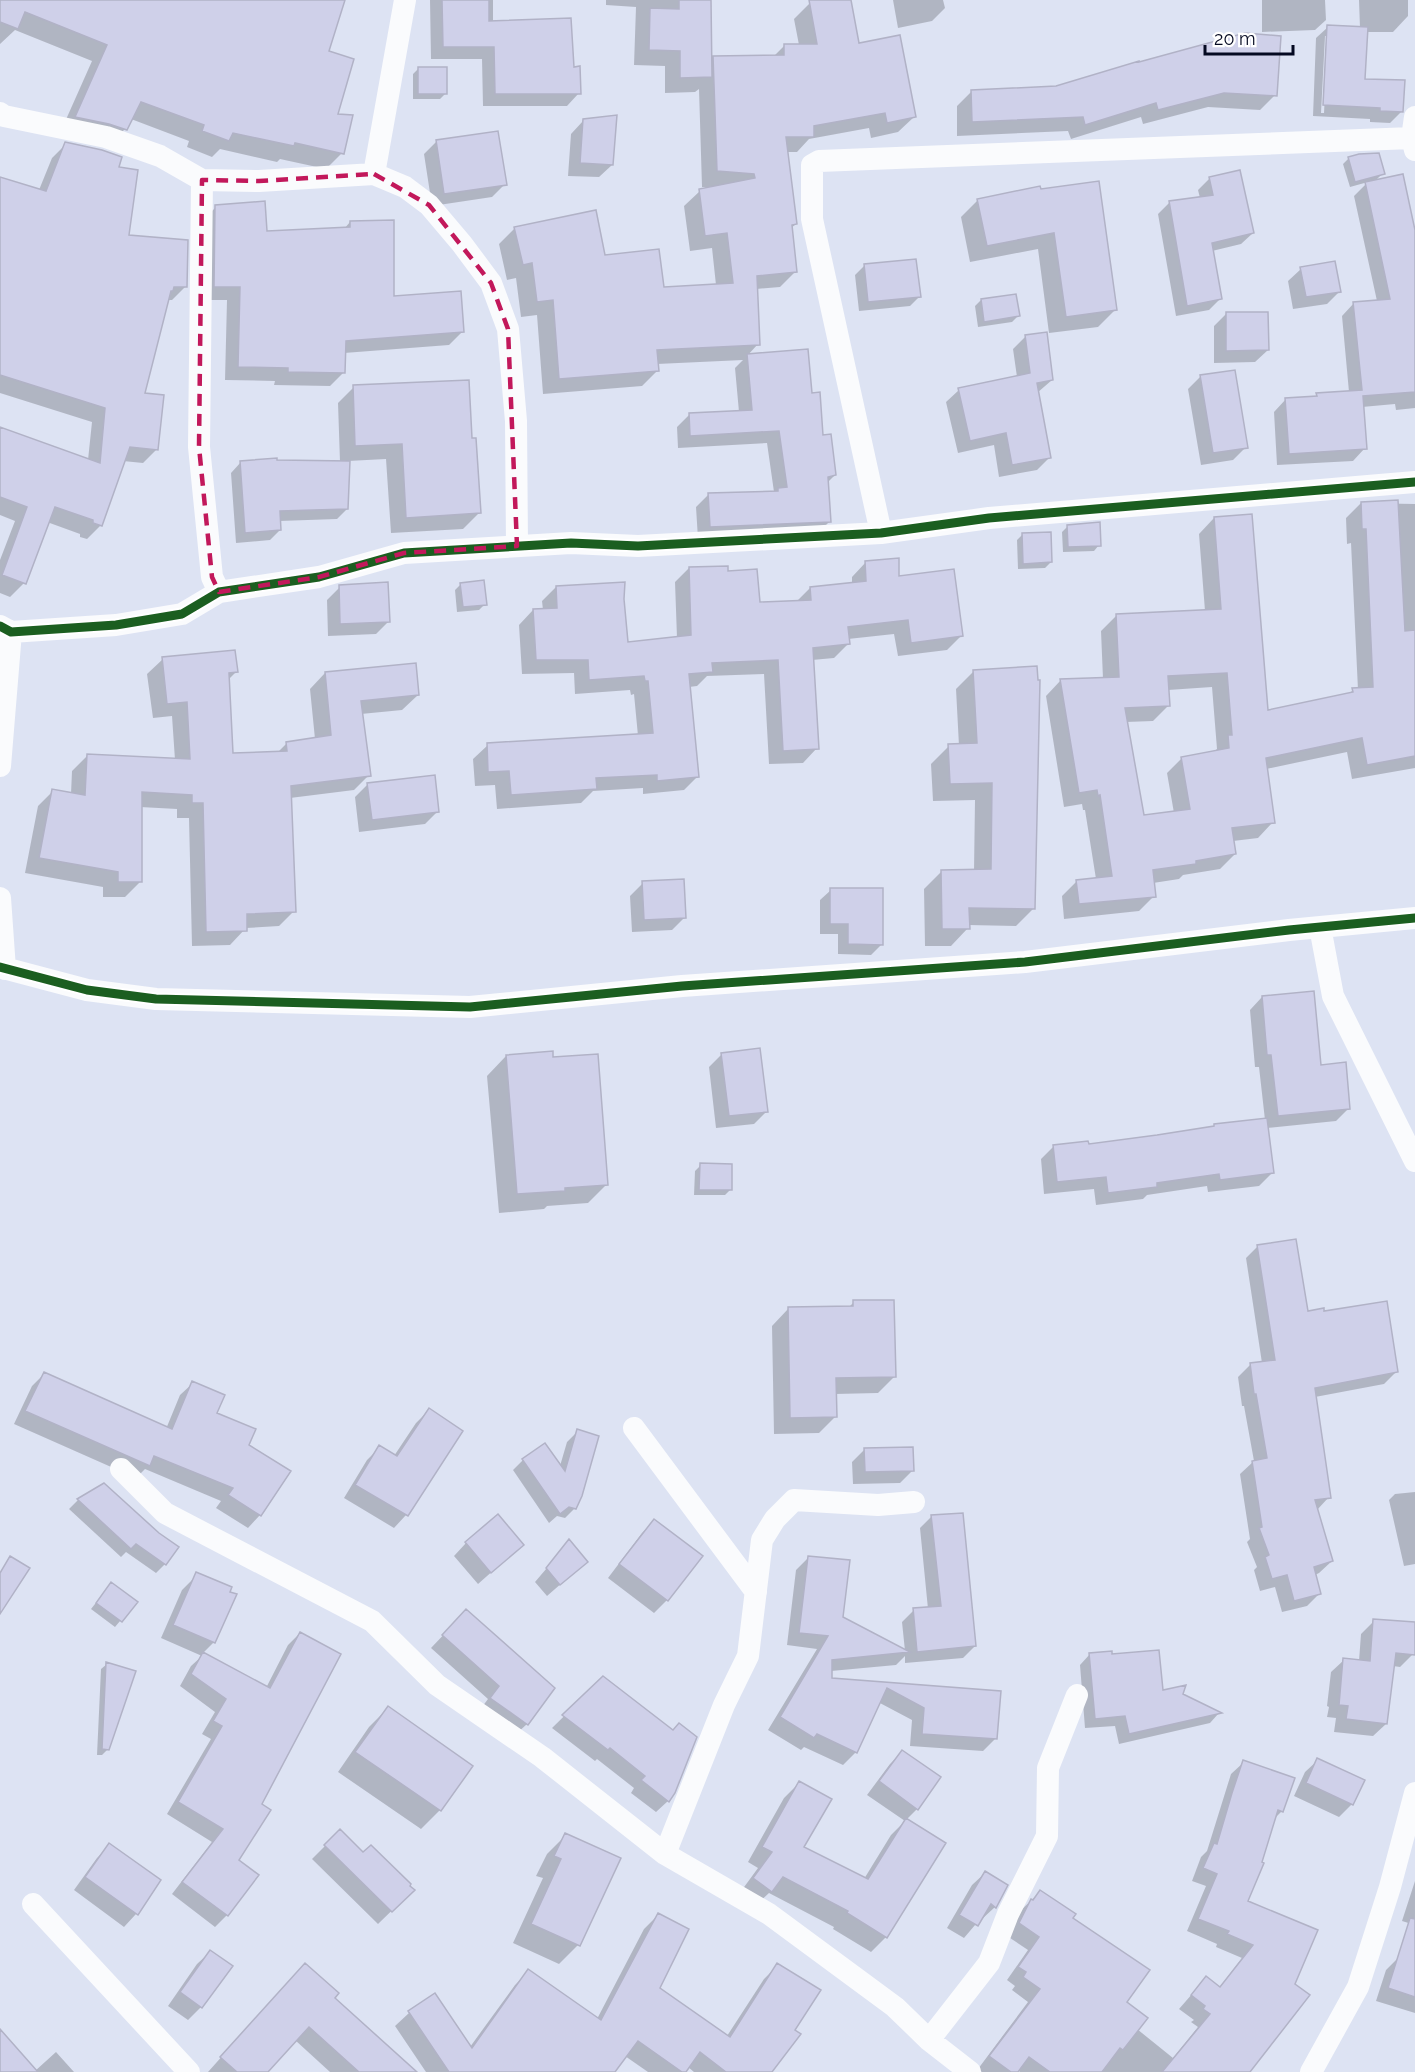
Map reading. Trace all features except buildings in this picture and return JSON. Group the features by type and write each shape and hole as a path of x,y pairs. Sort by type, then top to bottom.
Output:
{"street":[{"path":"374,174 405,0"},
{"path":"0,113 4,116 106,137 160,156 202,180 260,182 374,174 405,187 429,205 491,283 508,329 516,421 517,546"},
{"path":"881,533 812,219 812,165 831,161 1414,135"},
{"path":"202,180 199,447 212,577 219,592"},
{"path":"0,766 6,629 116,625 182,614 219,592 319,577 404,553 571,543 638,546 881,533 989,518 1415,482"},
{"path":"0,898 3,968 87,990 156,999 470,1007 682,986 1026,962 1415,918"},
{"path":"1320,927 1333,996 1415,1161"},
{"path":"634,1428 756,1592"},
{"path":"121,1469 165,1513 372,1621 437,1685 542,1757 665,1854 769,1914 895,2007 929,2040 970,2072"},
{"path":"665,1854 724,1705 748,1656 762,1540 774,1519 794,1500 878,1505 914,1502"},
{"path":"929,2040 989,1963 1008,1914 1047,1836 1048,1768 1077,1695"},
{"path":"1311,2072 1358,1986 1390,1887 1415,1792"},
{"path":"33,1904 189,2072"}],"highlighted area":[{"path":"374,174 429,205 491,283 508,329 517,546 404,553 319,577 219,592 212,577 199,447 202,180 259,181"}],"cycle path":[{"path":"0,626 11,632 116,625 182,614 219,592 319,577 404,553 571,543 638,546 881,533 989,518 1415,482"},
{"path":"0,967 87,990 156,999 470,1007 682,986 1025,962 1289,930 1415,918"}]}
